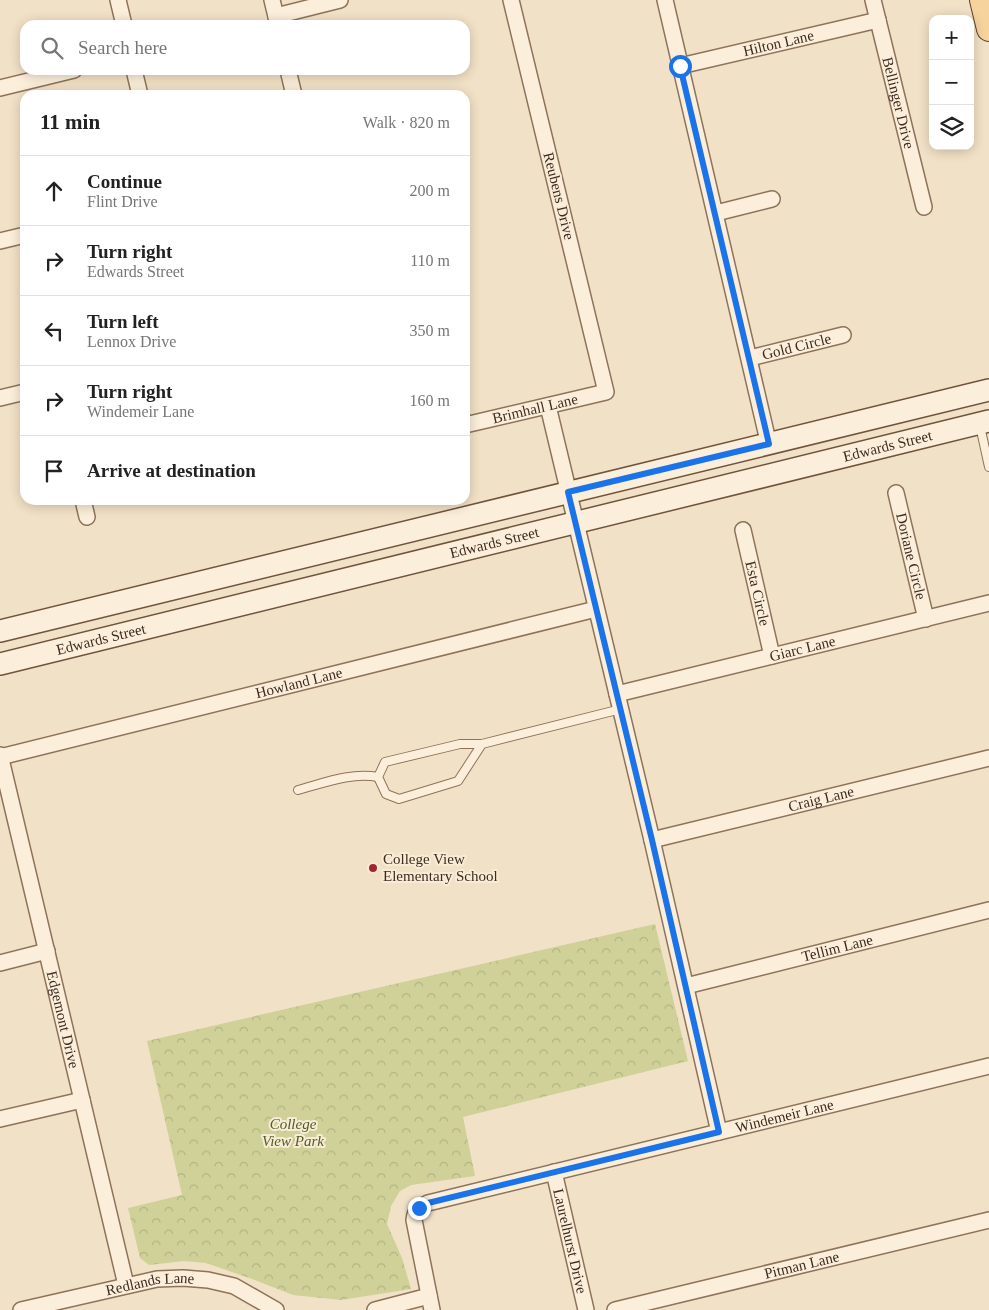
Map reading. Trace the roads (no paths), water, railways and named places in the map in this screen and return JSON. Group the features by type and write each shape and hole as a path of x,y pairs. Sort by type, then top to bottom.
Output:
{"main road":[{"path":"982,0 989,29"},
{"name":"Edwards Street","path":"0,631 989,390"},
{"name":"Edwards Street","path":"0,664 984,423"}],"street":[{"path":"118,0 123,20"},
{"path":"272,0 277,20"},
{"path":"280,20 340,0"},
{"name":"Reubens Drive","path":"512,0 606,392"},
{"path":"665,0 769,444"},
{"name":"Bellinger Drive","path":"873,0 924,207"},
{"name":"Hilton Lane","path":"680,66 878,20"},
{"path":"0,88 53,75"},
{"path":"135,75 139,90"},
{"path":"289,75 293,90"},
{"path":"716,213 772,199"},
{"path":"0,241 20,236"},
{"name":"Gold Circle","path":"750,358 843,335"},
{"name":"Brimhall Lane","path":"470,425 606,392"},
{"path":"0,398 20,393"},
{"path":"548,406 652,840 719,1132"},
{"name":"Doriane Circle","path":"896,493 926,618"},
{"path":"84,505 87,517"},
{"name":"Esta Circle","path":"743,530 772,656"},
{"name":"Giarc Lane","path":"619,701 772,656 989,603"},
{"name":"Howland Lane","path":"0,756 596,609"},
{"name":"Edgemont Drive","path":"0,756 126,1286"},
{"name":"Craig Lane","path":"652,840 989,758"},
{"name":"Tellim Lane","path":"686,986 989,910"},
{"path":"0,963 47,951"},
{"name":"Windemeir Lane","path":"431,1303 414,1220 415,1213 419,1208 428,1203 989,1066"},
{"path":"0,1119 82,1100"},
{"name":"Laurelhurst Drive","path":"554,1172 586,1310"},
{"name":"Pitman Lane","path":"616,1310 989,1220"},
{"name":"Redlands Lane","path":"21,1310 157,1279 182,1278 208,1280 234,1286 276,1310"},
{"path":"375,1310 431,1303"}],"lane":[{"path":"984,423 989,462"},
{"path":"378,778 385,762 460,744 482,744 619,701"},
{"path":"378,778 386,794 399,798 458,781 482,744"},
{"path":"298,790 350,776 365,775 378,778"}],"place":[{"name":"College View Elementary School","path":"373,868"}],"park label":[{"name":"College View Park","path":"293,1132"}]}
